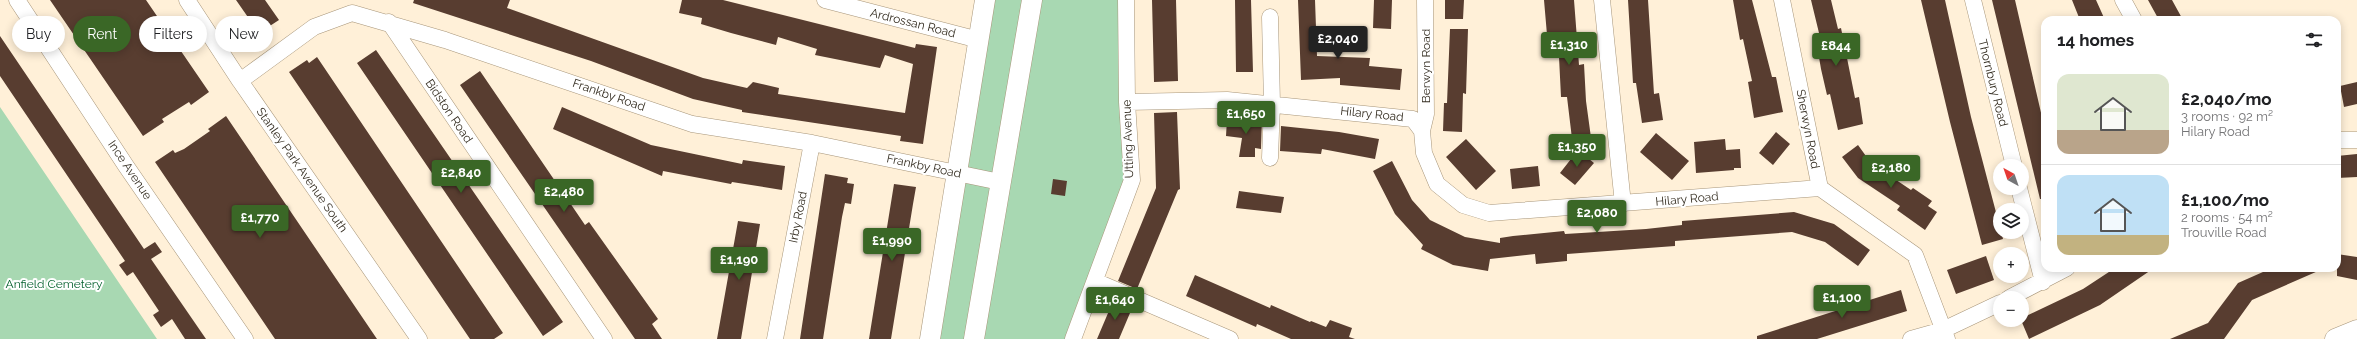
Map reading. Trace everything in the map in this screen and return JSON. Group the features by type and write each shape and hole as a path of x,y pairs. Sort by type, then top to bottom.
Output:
{"street":[{"name":"Ince Avenue","path":"17,0 126,166 246,339"},
{"name":"Stanley Park Avenue South","path":"187,0 240,81 419,339"},
{"name":"Ardrossan Road","path":"824,0 979,40"},
{"path":"930,339 985,0"},
{"path":"974,339 1032,0"},
{"name":"Utting Avenue","path":"1073,339 1132,180 1127,102 1126,0"},
{"name":"Berwyn Road","path":"1422,130 1426,114 1425,0"},
{"path":"1602,0 1623,204"},
{"name":"Sherwyn Road","path":"1782,0 1820,188"},
{"name":"Thornbury Road","path":"1973,0 2012,159"},
{"path":"2123,0 2132,16"},
{"name":"Frankby Road","path":"240,81 314,28 352,13 389,22 692,124 812,143 1000,182"},
{"path":"1270,17 1272,104 1270,158"},
{"name":"Bidston Road","path":"389,22 604,339"},
{"name":"Hilary Road","path":"1127,102 1227,100 1413,119 1422,130 1424,153 1438,184 1463,205 1489,213 1820,188"},
{"path":"2341,140 2357,140"},
{"name":"Irby Road","path":"775,339 812,143"},
{"path":"1820,188 1915,255 1945,334"},
{"path":"2021,195 2043,282"},
{"path":"2024,291 2059,272"},
{"path":"1095,281 1230,339"},
{"path":"1911,339 1945,334 1993,306"},
{"path":"2335,339 2357,330"}],"green space":[{"path":"985,0 1126,0 1132,180 1073,339 930,339"},
{"name":"Anfield Cemetery","path":"0,107 157,339 0,339"}],"building":[{"path":"50,0 146,0 157,16 139,16 139,52 182,52 209,92 191,105 189,102 162,119 164,122 143,136 86,52 131,52 131,16 73,16 73,34 65,22 65,16 61,16"},
{"path":"236,0 265,0 279,20 273,24 273,16 247,16"},
{"path":"414,0 510,0 507,8 703,78 747,88 753,82 779,88 778,94 905,113 913,64 885,55 880,68 815,55 817,49 778,37 776,45 731,33 701,24 702,18 679,13 682,0 723,0 915,48 916,44 937,47 923,144 900,141 901,136 742,112 742,110 693,99 591,61 413,3"},
{"path":"1152,0 1176,0 1178,81 1154,82"},
{"path":"1235,0 1251,0 1253,72 1236,72"},
{"path":"1298,0 1315,0 1317,56 1370,58 1369,66 1402,69 1400,90 1340,85 1340,78 1301,80"},
{"path":"1374,0 1392,0 1391,29 1373,28"},
{"path":"1445,0 1464,0 1463,19 1445,19"},
{"path":"1544,0 1574,0 1579,65 1584,64 1586,101 1592,145 1573,147 1567,97 1561,97 1559,57 1549,58"},
{"path":"1628,0 1648,0 1654,94 1659,93 1663,120 1642,123 1636,83 1633,83"},
{"path":"1733,0 1752,0 1772,77 1776,77 1783,112 1754,118 1748,82 1752,81 1743,39 1740,40"},
{"path":"1811,0 1831,0 1838,29 1841,28 1855,98 1859,97 1863,124 1838,130 1830,94 1827,95 1821,69 1815,34 1819,33"},
{"path":"1921,0 1945,0 1971,117 1994,203 1993,239 2003,239 1982,245 1950,122"},
{"path":"1992,0 2015,0 2041,113 2040,199"},
{"path":"2072,0 2096,0 2103,16 2078,16"},
{"path":"2148,0 2172,0 2181,16 2157,16"},
{"path":"1450,29 1468,29 1466,94 1463,93 1462,132 1443,131 1444,103 1447,103"},
{"path":"0,36 144,249 155,242 162,252 151,259 206,339 185,339 172,319 161,327 153,315 159,311 133,272 127,276 119,265 125,261 0,76"},
{"path":"376,50 563,322 543,336 357,63"},
{"path":"317,57 503,333 494,339 470,339 289,72 307,60 309,63"},
{"path":"480,71 585,225 589,222 658,319 652,324 662,339 635,339 460,85"},
{"path":"2357,82 2357,104 2344,107 2341,86"},
{"path":"562,107 651,145 742,164 743,160 785,166 782,190 732,182 731,184 663,171 662,176 553,129"},
{"path":"1177,112 1180,189 1178,190 1137,289 1118,281 1156,188 1154,113"},
{"path":"226,116 377,339 275,339 155,162 173,150 175,153 184,149 210,131 208,129"},
{"path":"1253,116 1262,118 1261,149 1255,148 1255,157 1239,157 1242,138 1226,136 1227,119 1251,121"},
{"path":"1281,126 1339,132 1379,139 1375,159 1322,149 1321,154 1280,151"},
{"path":"1776,132 1790,144 1773,165 1759,153"},
{"path":"1656,133 1689,161 1672,180 1640,152"},
{"path":"1466,139 1496,171 1476,190 1446,157"},
{"path":"1725,139 1726,150 1740,149 1741,168 1734,168 1734,170 1696,173 1694,142"},
{"path":"1858,145 1871,163 1911,190 1913,188 1932,201 1928,206 1937,212 1925,230 1897,210 1900,206 1858,178 1842,157"},
{"path":"1578,150 1594,163 1575,185 1560,173"},
{"path":"2357,154 2357,177 2341,178 2341,156"},
{"path":"1392,161 1412,200 1430,220 1465,237 1500,243 1500,238 1513,236 1564,231 1565,234 1646,229 1682,225 1682,221 1794,212 1834,224 1870,250 1858,266 1825,242 1792,232 1675,241 1675,246 1567,254 1567,261 1536,264 1535,254 1490,259 1488,271 1453,265 1421,249 1423,245 1395,214 1373,171"},
{"path":"1538,166 1540,186 1512,189 1510,169"},
{"path":"825,174 848,178 847,183 854,184 851,204 845,203 842,217 823,339 800,339"},
{"path":"1053,179 1067,181 1065,196 1051,194"},
{"path":"894,184 916,187 891,339 869,339"},
{"path":"1239,191 1284,197 1281,213 1236,208"},
{"path":"738,221 760,224 741,339 717,339"},
{"path":"2341,255 2357,257 2357,280 2337,276 2337,272 2341,272"},
{"path":"1986,256 1993,280 1956,294 1947,270"},
{"path":"2109,272 2148,272 2100,305 2029,339 2024,327 2029,327 2029,315 2083,289"},
{"path":"2263,272 2316,272 2252,300 2224,339 2170,339 2208,323 2238,283"},
{"path":"1195,275 1270,308 1271,305 1310,322 1311,321 1326,327 1330,320 1352,328 1349,337 1355,339 1291,339 1257,324 1256,327 1186,296"},
{"path":"1901,290 1907,311 1817,339 1757,339 1757,336"},
{"path":"1114,299 1129,306 1127,312 1130,313 1119,339 1097,339"}]}
